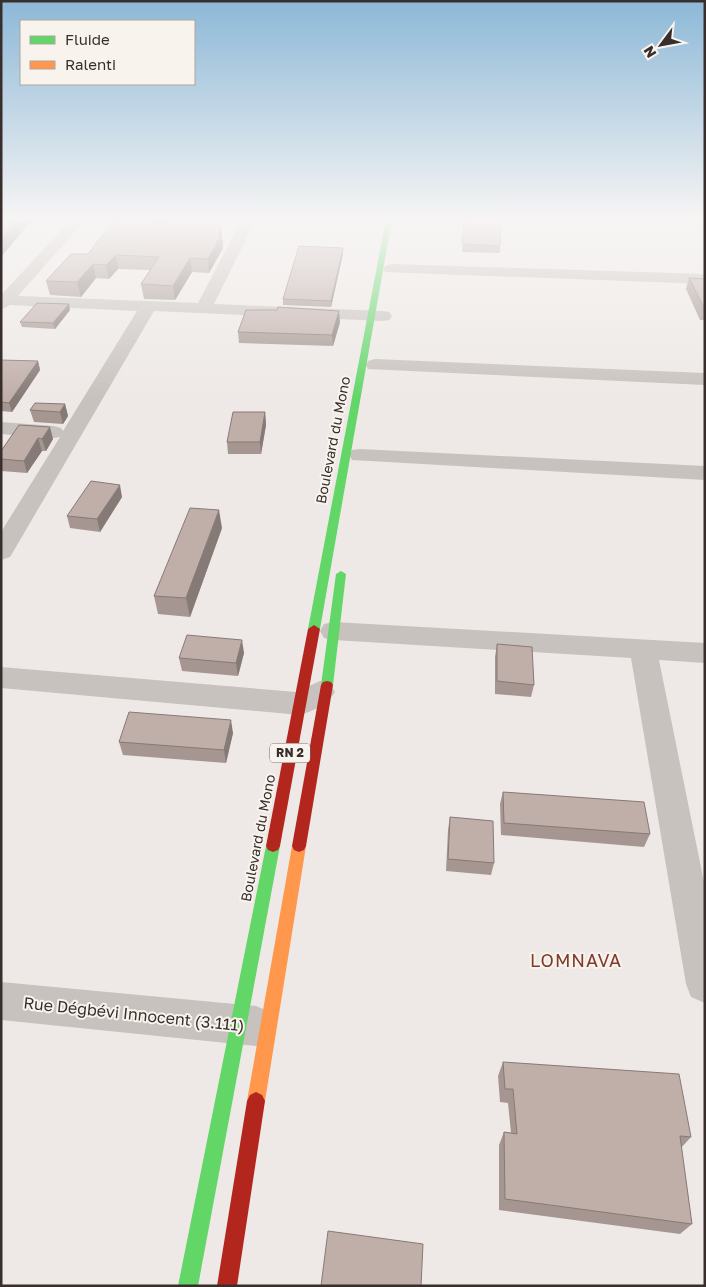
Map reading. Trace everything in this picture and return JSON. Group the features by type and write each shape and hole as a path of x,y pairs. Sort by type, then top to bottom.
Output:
{"main road":[{"name":"Boulevard du Mono","path":"379,319 383,279"},
{"name":"Boulevard du Mono","path":"227,1286 252,1026 300,704 389,279"},
{"name":"Boulevard du Mono","path":"188,1286 252,1026 326,689 343,558"}],"street":[{"path":"3,302 24,279"},
{"path":"204,308 219,279"},
{"path":"3,302 204,308 379,319"},
{"path":"1,552 148,307"},
{"path":"375,365 705,379"},
{"path":"1,428 73,433"},
{"path":"360,455 705,473"},
{"path":"334,631 705,653"},
{"path":"642,649 705,984"},
{"path":"1,676 300,704 326,689"},
{"name":"Rue Dégbévi Innocent (3.111)","path":"1,1001 252,1026"}],"building":[{"path":"48,279 80,279 77,282 46,281"},
{"path":"144,279 177,279 173,286 141,284"},
{"path":"289,279 336,279 331,301 283,299"},
{"path":"690,279 705,279 704,308"},
{"path":"37,303 69,304 53,323 20,322"},
{"path":"278,307 339,311 332,335 238,332 246,310 277,310"},
{"path":"1,360 38,361 9,403 1,402"},
{"path":"35,403 65,404 60,412 30,410"},
{"path":"233,412 265,412 260,442 227,442"},
{"path":"19,425 50,427 42,439 38,438 24,461 1,459 1,451"},
{"path":"91,481 120,485 97,519 67,516"},
{"path":"190,508 219,510 186,598 154,596"},
{"path":"187,635 242,640 236,663 179,658"},
{"path":"497,644 532,647 534,685 497,681"},
{"path":"129,712 231,720 224,750 119,742"},
{"path":"503,792 644,802 650,834 504,823"},
{"path":"450,817 493,821 494,863 448,859"},
{"path":"503,1062 679,1074 691,1137 680,1136 692,1224 505,1199 504,1132 517,1134 513,1089 505,1089"},
{"path":"328,1231 423,1244 421,1286 321,1286"}],"traffic: fast":[{"path":"314,629 378,279"},
{"path":"327,685 341,574"},
{"path":"188,1286 273,846"}],"traffic: slow":[{"path":"256,1101 299,846"}],"traffic: jam":[{"path":"273,846 314,629"},
{"path":"299,846 327,685"},
{"path":"227,1286 256,1101"}],"district":[{"name":"LOMNAVA","path":"576,961"}]}
